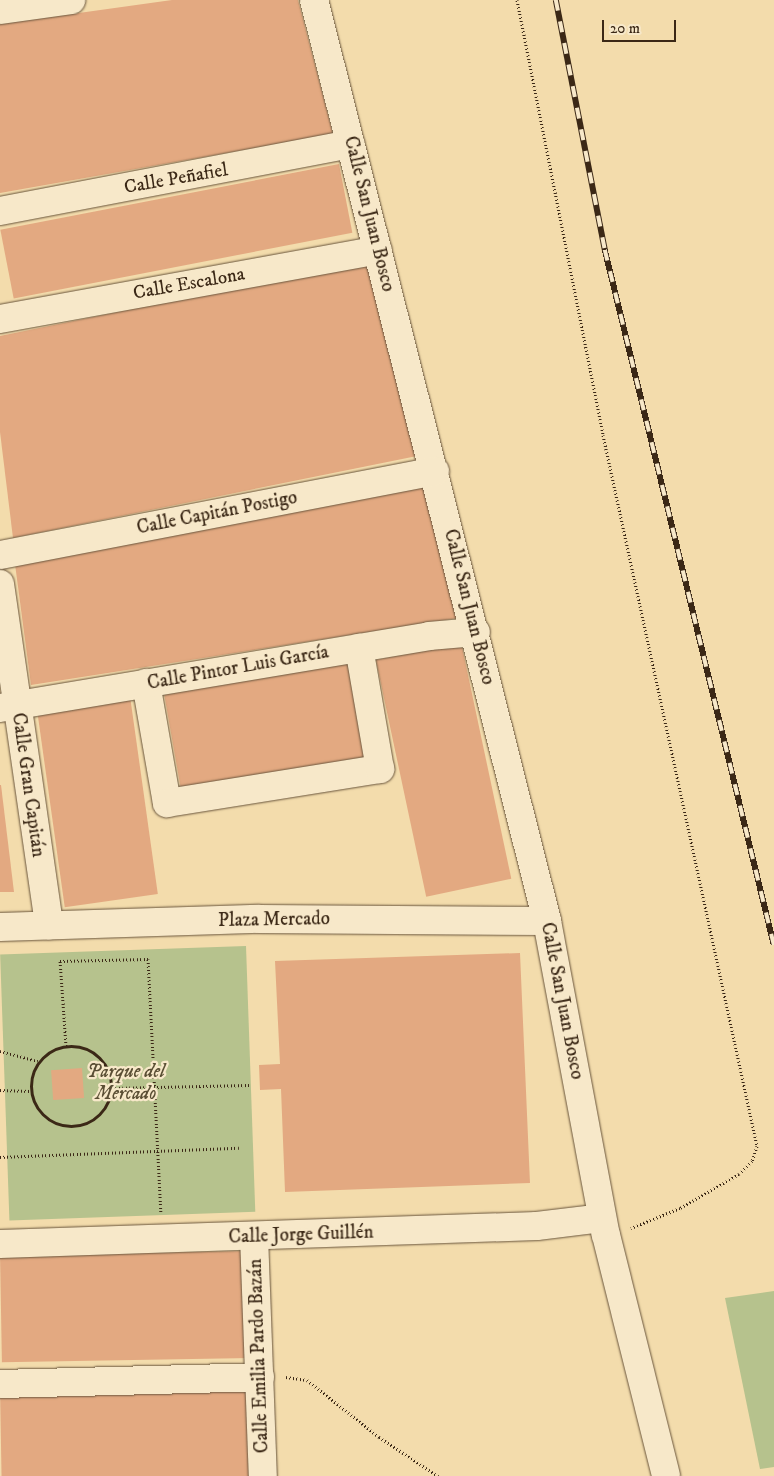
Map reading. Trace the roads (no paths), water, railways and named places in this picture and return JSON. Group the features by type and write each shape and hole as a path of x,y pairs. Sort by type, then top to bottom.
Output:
{"street":[{"path":"0,10 71,0"},
{"name":"Calle San Juan Bosco","path":"314,0 548,921 604,1227 666,1476"},
{"name":"Calle Peñafiel","path":"0,211 351,144"},
{"name":"Calle Escalona","path":"0,319 378,250"},
{"name":"Calle Capitán Postigo","path":"0,555 435,471"},
{"name":"Calle Gran Capitán","path":"0,584 8,707 49,926"},
{"name":"Calle Pintor Luis García","path":"8,707 359,648 476,632"},
{"path":"146,683 167,803 370,771 380,769 359,648"},
{"name":"Plaza Mercado","path":"0,926 259,919 548,921"},
{"name":"Calle Jorge Guillén","path":"0,1244 537,1226 604,1227"},
{"name":"Calle Emilia Pardo Bazán","path":"254,1236 263,1476"},
{"path":"0,1384 260,1377"}],"railway":[{"path":"556,0 605,250 774,945"}],"park label":[{"name":"Parque del Mercado","path":"126,1083"}]}
